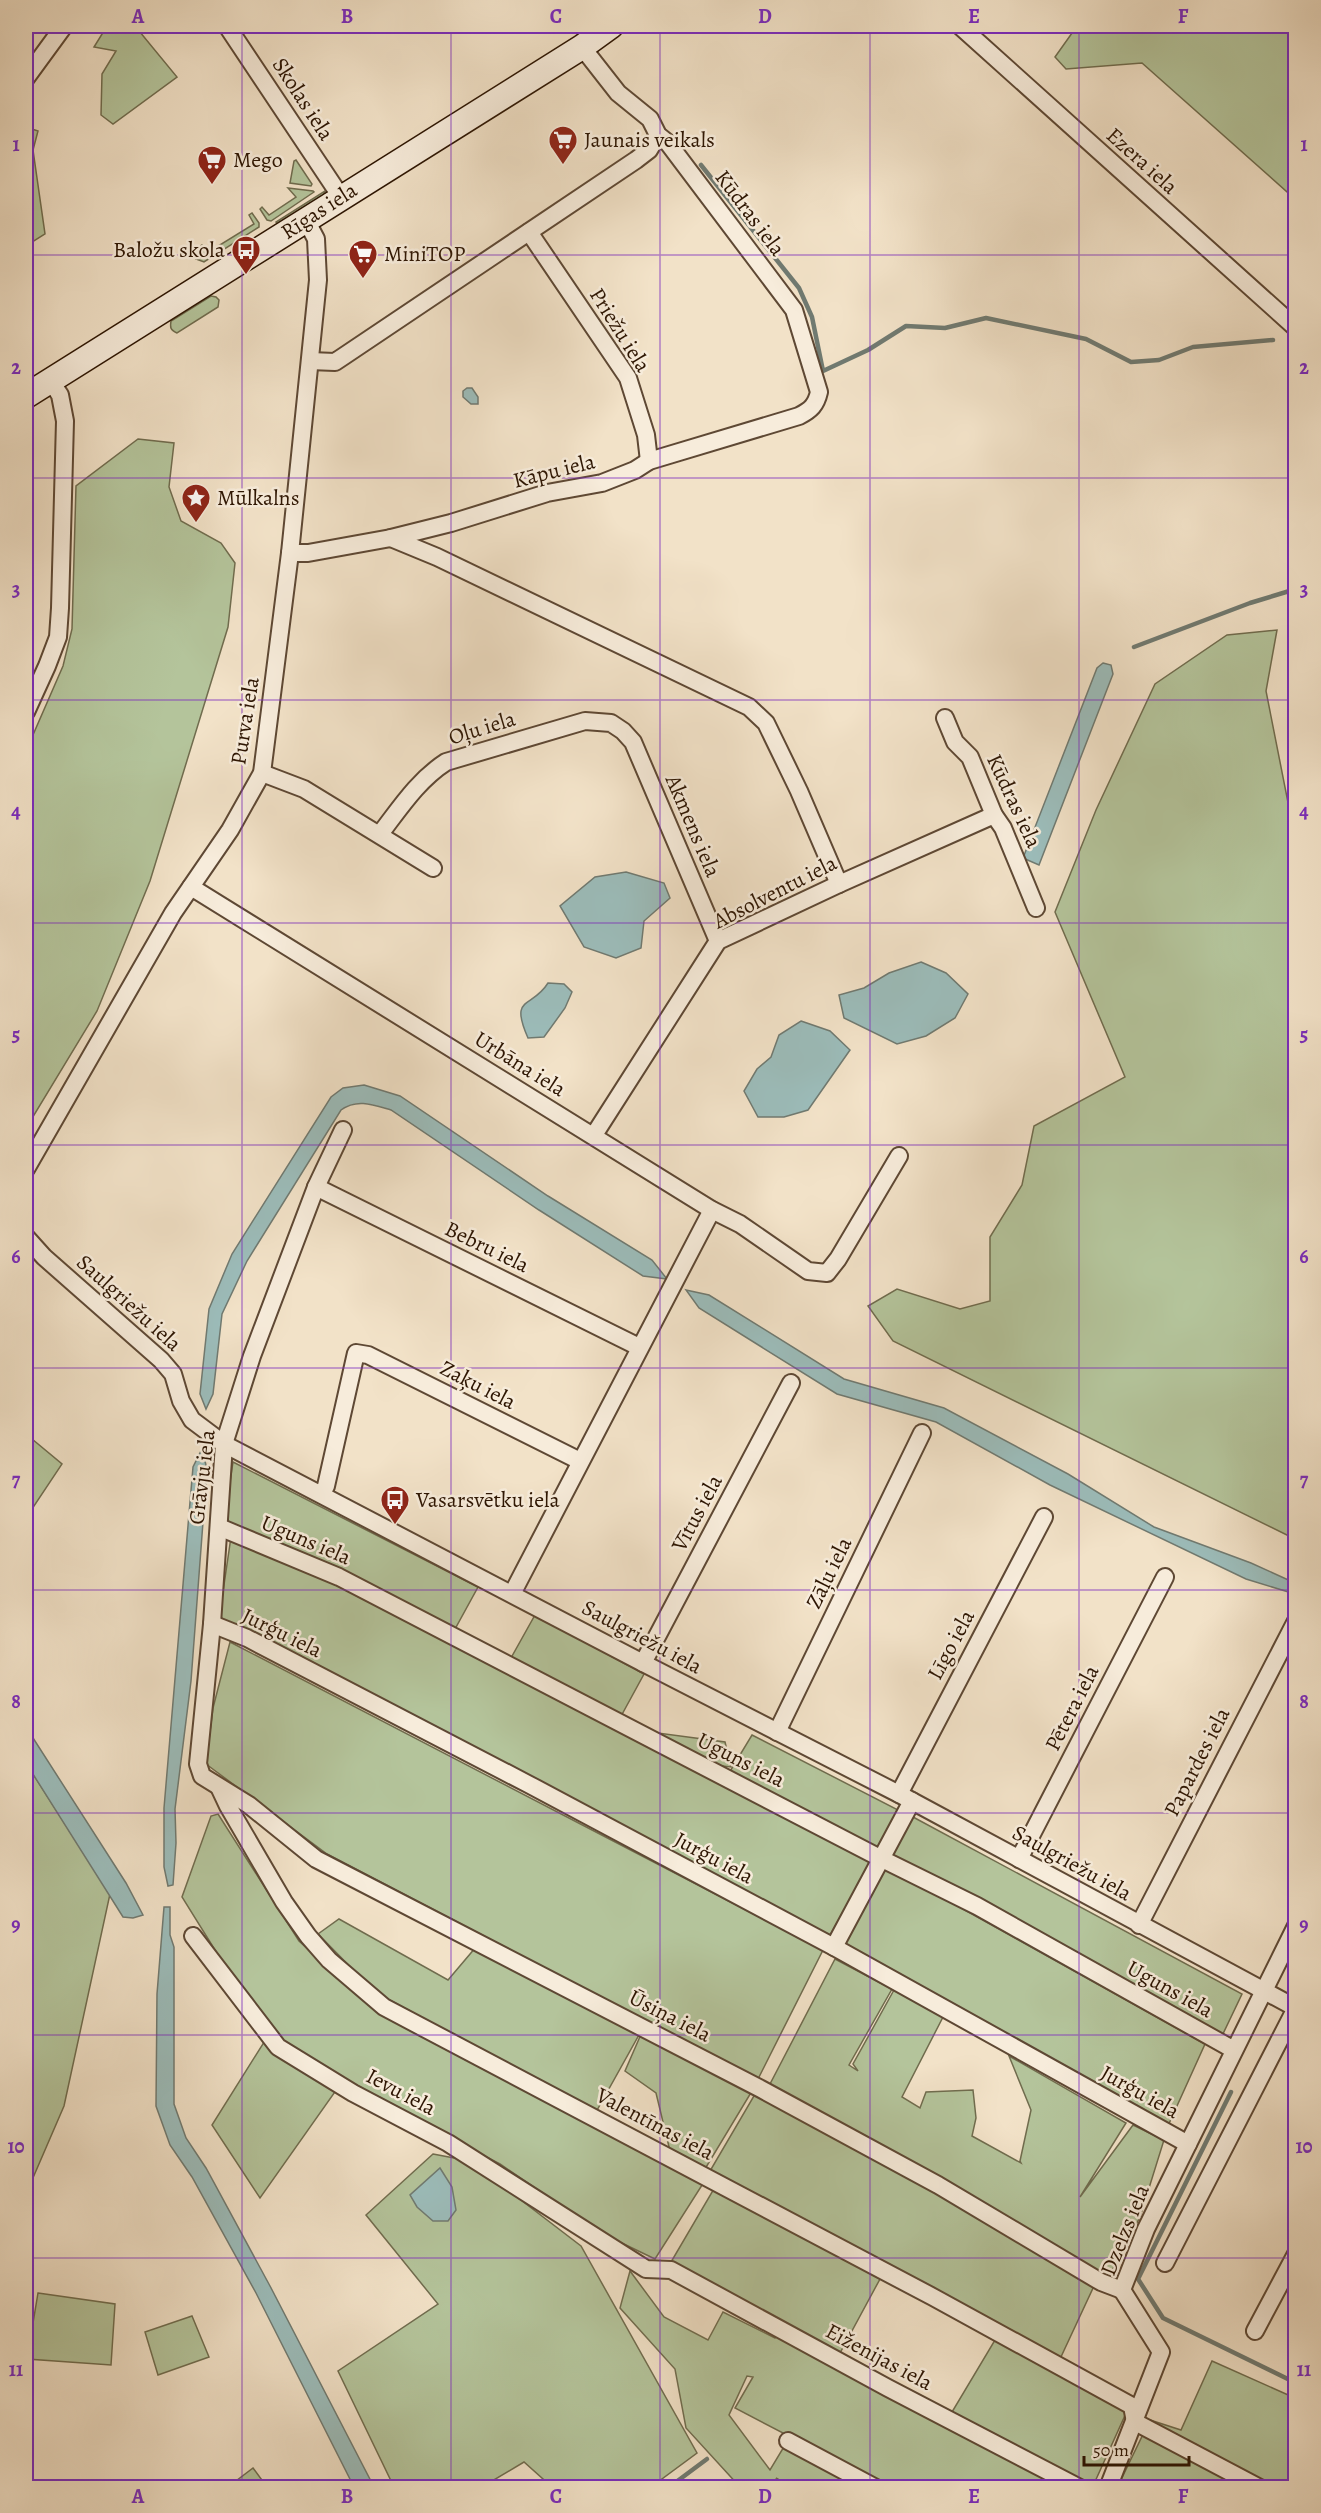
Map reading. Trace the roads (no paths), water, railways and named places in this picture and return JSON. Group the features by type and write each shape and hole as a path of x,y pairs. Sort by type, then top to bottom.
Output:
{"main road":[{"name":"Rīgas iela","path":"26,396 582,47 611,26"}],"street":[{"path":"26,78 64,26"},
{"name":"Skolas iela","path":"227,26 341,197"},
{"name":"Ezera iela","path":"960,26 1296,328"},
{"name":"Kūdras iela","path":"582,47 618,93 650,118 658,135 668,143 794,310 819,392 817,402"},
{"path":"310,361 335,362 649,150 658,135"},
{"name":"Purva iela","path":"26,1169 172,914 247,802 262,773 290,553 310,361 318,257 315,238 306,220"},
{"name":"Priežu iela","path":"530,232 628,378 646,435 649,461"},
{"path":"26,712 58,637 65,421 60,395 50,380"},
{"name":"Kāpu iela","path":"290,553 308,553 392,538 451,524 547,493 602,483 649,461 799,416 811,410 817,402"},
{"path":"392,538 749,707 766,723 799,791 839,884"},
{"name":"Kūdras iela","path":"945,718 955,742 970,757 994,815 1003,828 1036,908"},
{"name":"Oļu iela","path":"380,834 419,784 432,771 446,762 585,721 611,723 624,731"},
{"name":"Akmens iela","path":"624,731 633,742 718,941"},
{"path":"262,773 304,789 433,868"},
{"name":"Absolventu iela","path":"594,1136 718,941 994,815"},
{"name":"Urbāna iela","path":"191,888 712,1210 740,1224 808,1271 827,1274 899,1156"},
{"name":"Grāvju iela","path":"202,1776 198,1764 212,1624 224,1444 252,1356 316,1187 343,1130"},
{"name":"Bebru iela","path":"316,1187 639,1347"},
{"path":"512,1594 712,1210"},
{"name":"Saulgriežu iela","path":"26,1237 44,1257 161,1360 173,1374 182,1401 192,1420 224,1444 643,1664 905,1798 1296,2008"},
{"name":"Zaķu iela","path":"322,1494 326,1486 356,1353 368,1355 580,1461"},
{"name":"Vītus iela","path":"643,1664 791,1383"},
{"name":"Zāļu iela","path":"777,1732 922,1433"},
{"name":"Līgo iela","path":"834,1947 882,1859 905,1798 1044,1516"},
{"name":"Uguns iela","path":"219,1527 339,1577 977,1906 1234,2050"},
{"name":"Pētera iela","path":"1019,1859 1164,1577"},
{"name":"Papardes iela","path":"1139,1925 1296,1621"},
{"name":"Jurģu iela","path":"212,1624 247,1638 834,1947 1188,2144"},
{"name":"Ūsiņa iela","path":"202,1776 249,1805 316,1859 761,2089 938,2185 1101,2283 1122,2290"},
{"name":"Valentīnas iela","path":"220,1789 284,1902 308,1936 329,1960 384,2007 933,2297 1132,2406 1135,2422"},
{"name":"Dzelzs iela","path":"1108,2487 1161,2352 1122,2290 1146,2229 1296,1926"},
{"name":"Ievu iela","path":"193,1936 278,2047 353,2092 448,2143 646,2269 657,2268"},
{"path":"1165,2263 1296,2008"},
{"path":"1255,2331 1296,2254"},
{"name":"Eiženijas iela","path":"657,2268 671,2270 888,2388 1080,2487"},
{"path":"1135,2422 1260,2487"},
{"path":"788,2441 876,2487"}],"water":[{"path":"472,388 478,397 478,404 471,404 463,397 463,391"},
{"path":"1103,663 1111,665 1113,674 1039,865 1023,858 1097,668"},
{"path":"626,872 664,883 670,898 644,921 641,948 616,958 584,947 560,906 595,877"},
{"path":"921,962 946,973 968,994 955,1018 926,1036 897,1044 844,1018 839,995 864,988 889,973"},
{"path":"548,983 564,984 572,992 565,1008 544,1037 528,1038 521,1015 522,1009"},
{"path":"801,1021 830,1031 850,1050 808,1110 784,1117 758,1117 744,1091 757,1069 771,1057 779,1035"},
{"path":"364,1085 400,1096 548,1196 652,1260 667,1279 643,1276 539,1210 391,1110 366,1104 353,1104 341,1110 247,1261 222,1314 213,1394 206,1409 200,1394 209,1309 232,1254 331,1097 343,1088"},
{"path":"686,1290 709,1295 844,1379 944,1408 1068,1474 1154,1527 1251,1563 1295,1583 1295,1594 1246,1579 1050,1485 936,1422 837,1394 699,1308"},
{"path":"202,1449 207,1469 191,1681 175,1809 176,1843 173,1885 168,1886 164,1867 164,1808 193,1467"},
{"path":"26,1727 126,1883 143,1915 133,1918 123,1917 26,1763"},
{"path":"164,1907 170,1907 170,1935 174,1947 174,2104 186,2138 206,2168 270,2286 374,2487 354,2487 256,2293 192,2177 170,2145 156,2106 157,1994"},
{"path":"440,2168 452,2187 456,2210 448,2221 433,2221 417,2207 410,2195"}],"waterway":[{"path":"701,165 799,288 812,317 823,371 868,350 906,326 945,328 986,318 1086,339 1131,362 1159,360 1193,347 1273,340"},
{"path":"1134,647 1250,603 1296,589"},
{"path":"1231,2092 1138,2279 1163,2318 1296,2383"},
{"path":"668,2488 707,2459"}],"place":[{"name":"Jaunais veikals","path":"563,166"},
{"name":"Mego","path":"212,186"},
{"name":"Baložu skola","path":"246,276"},
{"name":"MiniTOP","path":"363,280"},
{"name":"Mūlkalns","path":"196,524"},
{"name":"Vasarsvētku iela","path":"395,1526"}]}
